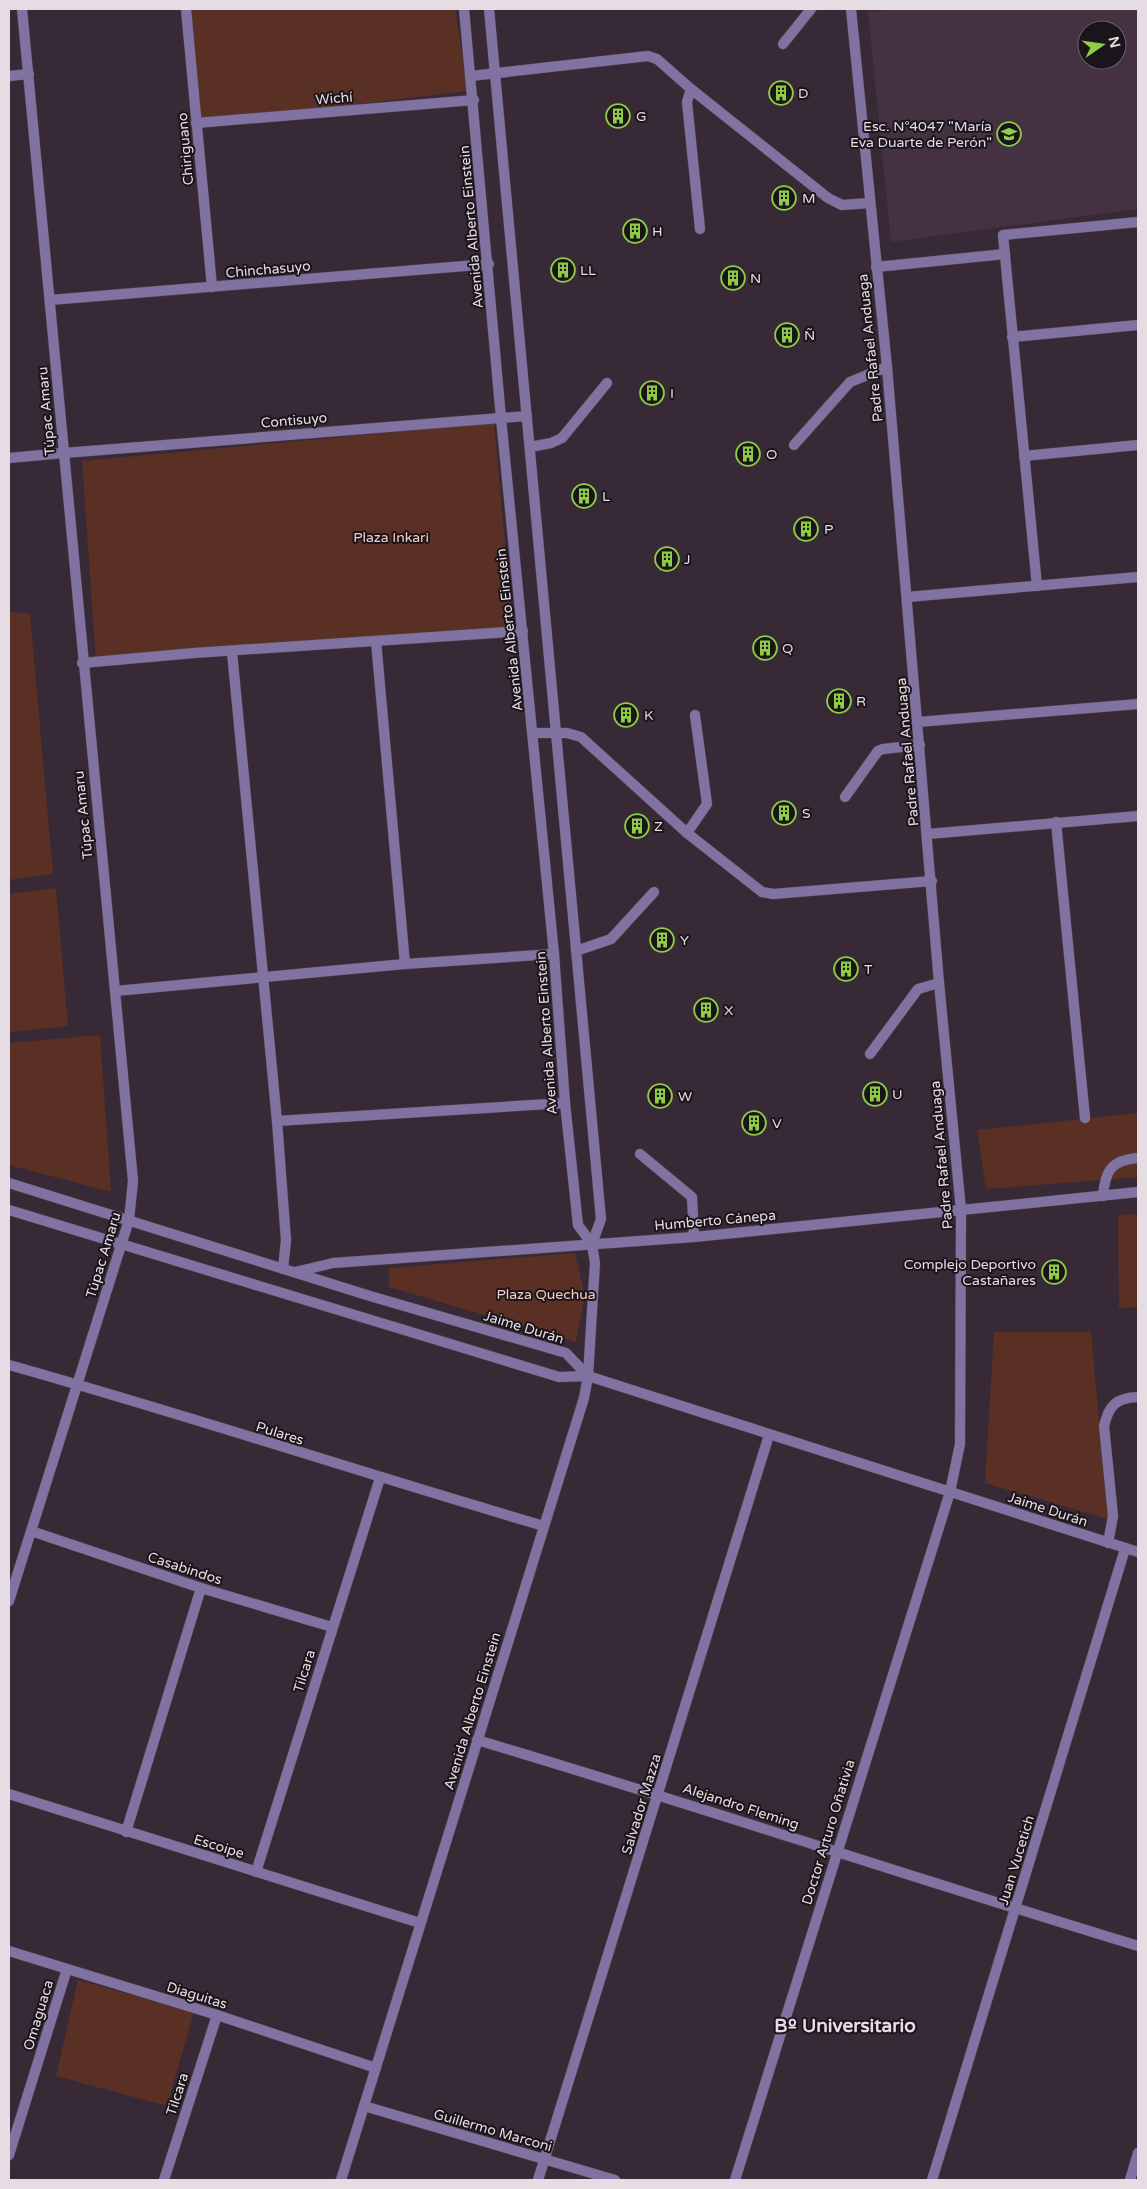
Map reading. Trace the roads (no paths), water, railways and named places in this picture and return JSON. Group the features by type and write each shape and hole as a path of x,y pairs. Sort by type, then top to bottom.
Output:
{"street":[{"name":"Túpac Amaru","path":"9,1601 129,1220 133,1181 82,663 22,9"},
{"name":"Chiriguano","path":"186,9 212,287"},
{"name":"Avenida Alberto Einstein","path":"464,9 474,100 501,418 554,954 565,1103 578,1225 592,1244"},
{"name":"Avenida Alberto Einstein","path":"341,2180 584,1398 588,1376 595,1277 592,1244 601,1219 489,9"},
{"path":"783,44 811,9"},
{"name":"Padre Rafael Anduaga","path":"851,9 887,367 961,1210 960,1444 950,1492"},
{"path":"471,76 648,56 657,60 828,198 842,205 870,203"},
{"path":"9,76 29,74"},
{"path":"690,88 688,102 700,229"},
{"name":"Wichí","path":"196,123 474,100"},
{"path":"1037,586 1003,235 1138,222"},
{"path":"876,267 1005,254"},
{"name":"Chinchasuyo","path":"50,300 488,264"},
{"path":"1012,337 1138,325"},
{"path":"794,445 850,382 887,367"},
{"path":"530,447 551,443 562,438 607,383"},
{"name":"Contisuyo","path":"9,458 64,452 527,416"},
{"path":"1024,456 1138,445"},
{"path":"907,596 1138,577"},
{"path":"82,663 194,653 523,632"},
{"path":"376,641 406,964"},
{"path":"232,652 277,1121 286,1240 283,1269"},
{"path":"918,722 1138,704"},
{"path":"687,833 707,804 696,715"},
{"path":"533,733 555,732 574,734 581,737 687,833 762,892 773,894 932,881"},
{"path":"845,797 878,752 883,749 920,745"},
{"path":"928,834 1138,816"},
{"path":"1056,822 1085,1118"},
{"path":"576,951 611,939 654,892"},
{"path":"115,991 406,964 554,954"},
{"path":"870,1054 918,989 940,983"},
{"path":"277,1121 565,1103"},
{"path":"640,1154 692,1196 694,1237"},
{"path":"1103,1196 1105,1178 1109,1171 1117,1163 1126,1159 1138,1158"},
{"name":"Jaime Durán","path":"9,1183 283,1269 566,1353 588,1376 1138,1552"},
{"name":"Humberto Cánepa","path":"295,1272 333,1263 694,1237 1138,1192"},
{"path":"9,1210 559,1377 588,1376"},
{"name":"Pulares","path":"9,1366 77,1384 380,1478 544,1526"},
{"path":"1108,1543 1113,1516 1104,1426 1107,1412 1112,1406 1119,1401 1138,1397"},
{"name":"Salvador Mazza","path":"538,2180 769,1435"},
{"name":"Tilcara","path":"256,1872 380,1478"},
{"name":"Doctor Arturo Oñativia","path":"735,2180 836,1851 950,1492"},
{"name":"Casabindos","path":"31,1531 200,1588 332,1627"},
{"name":"Juan Vucetich","path":"932,2180 1125,1549"},
{"path":"126,1832 200,1588"},
{"name":"Alejandro Fleming","path":"478,1740 658,1794 1015,1909 1138,1946"},
{"name":"Escoipe","path":"9,1794 420,1923"},
{"name":"Diaguitas","path":"9,1951 217,2015 376,2068"},
{"name":"Omaguaca","path":"9,2155 67,1969"},
{"name":"Tilcara","path":"164,2180 217,2015"},
{"name":"Guillermo Marconi","path":"364,2106 615,2180"},
{"path":"1130,2180 1138,2153"}],"place":[{"name":"D","path":"781,93"},
{"name":"G","path":"618,116"},
{"name":"Esc. N°4047 \"María Eva Duarte de Perón\"","path":"1009,134"},
{"name":"M","path":"784,198"},
{"name":"H","path":"635,231"},
{"name":"LL","path":"563,270"},
{"name":"N","path":"733,278"},
{"name":"Ñ","path":"787,335"},
{"name":"I","path":"652,393"},
{"name":"O","path":"748,454"},
{"name":"L","path":"584,496"},
{"name":"P","path":"806,529"},
{"name":"J","path":"667,559"},
{"name":"Q","path":"765,648"},
{"name":"R","path":"839,701"},
{"name":"K","path":"626,715"},
{"name":"S","path":"784,813"},
{"name":"Z","path":"637,826"},
{"name":"Y","path":"662,940"},
{"name":"T","path":"846,969"},
{"name":"X","path":"706,1010"},
{"name":"U","path":"875,1094"},
{"name":"W","path":"660,1096"},
{"name":"V","path":"754,1123"},
{"name":"Complejo Deportivo Castañares","path":"1054,1272"}],"district":[{"name":"Bº Universitario","path":"845,2025"}],"park label":[{"name":"Plaza Inkari","path":"391,537"},
{"name":"Plaza Quechua","path":"546,1294"}]}
